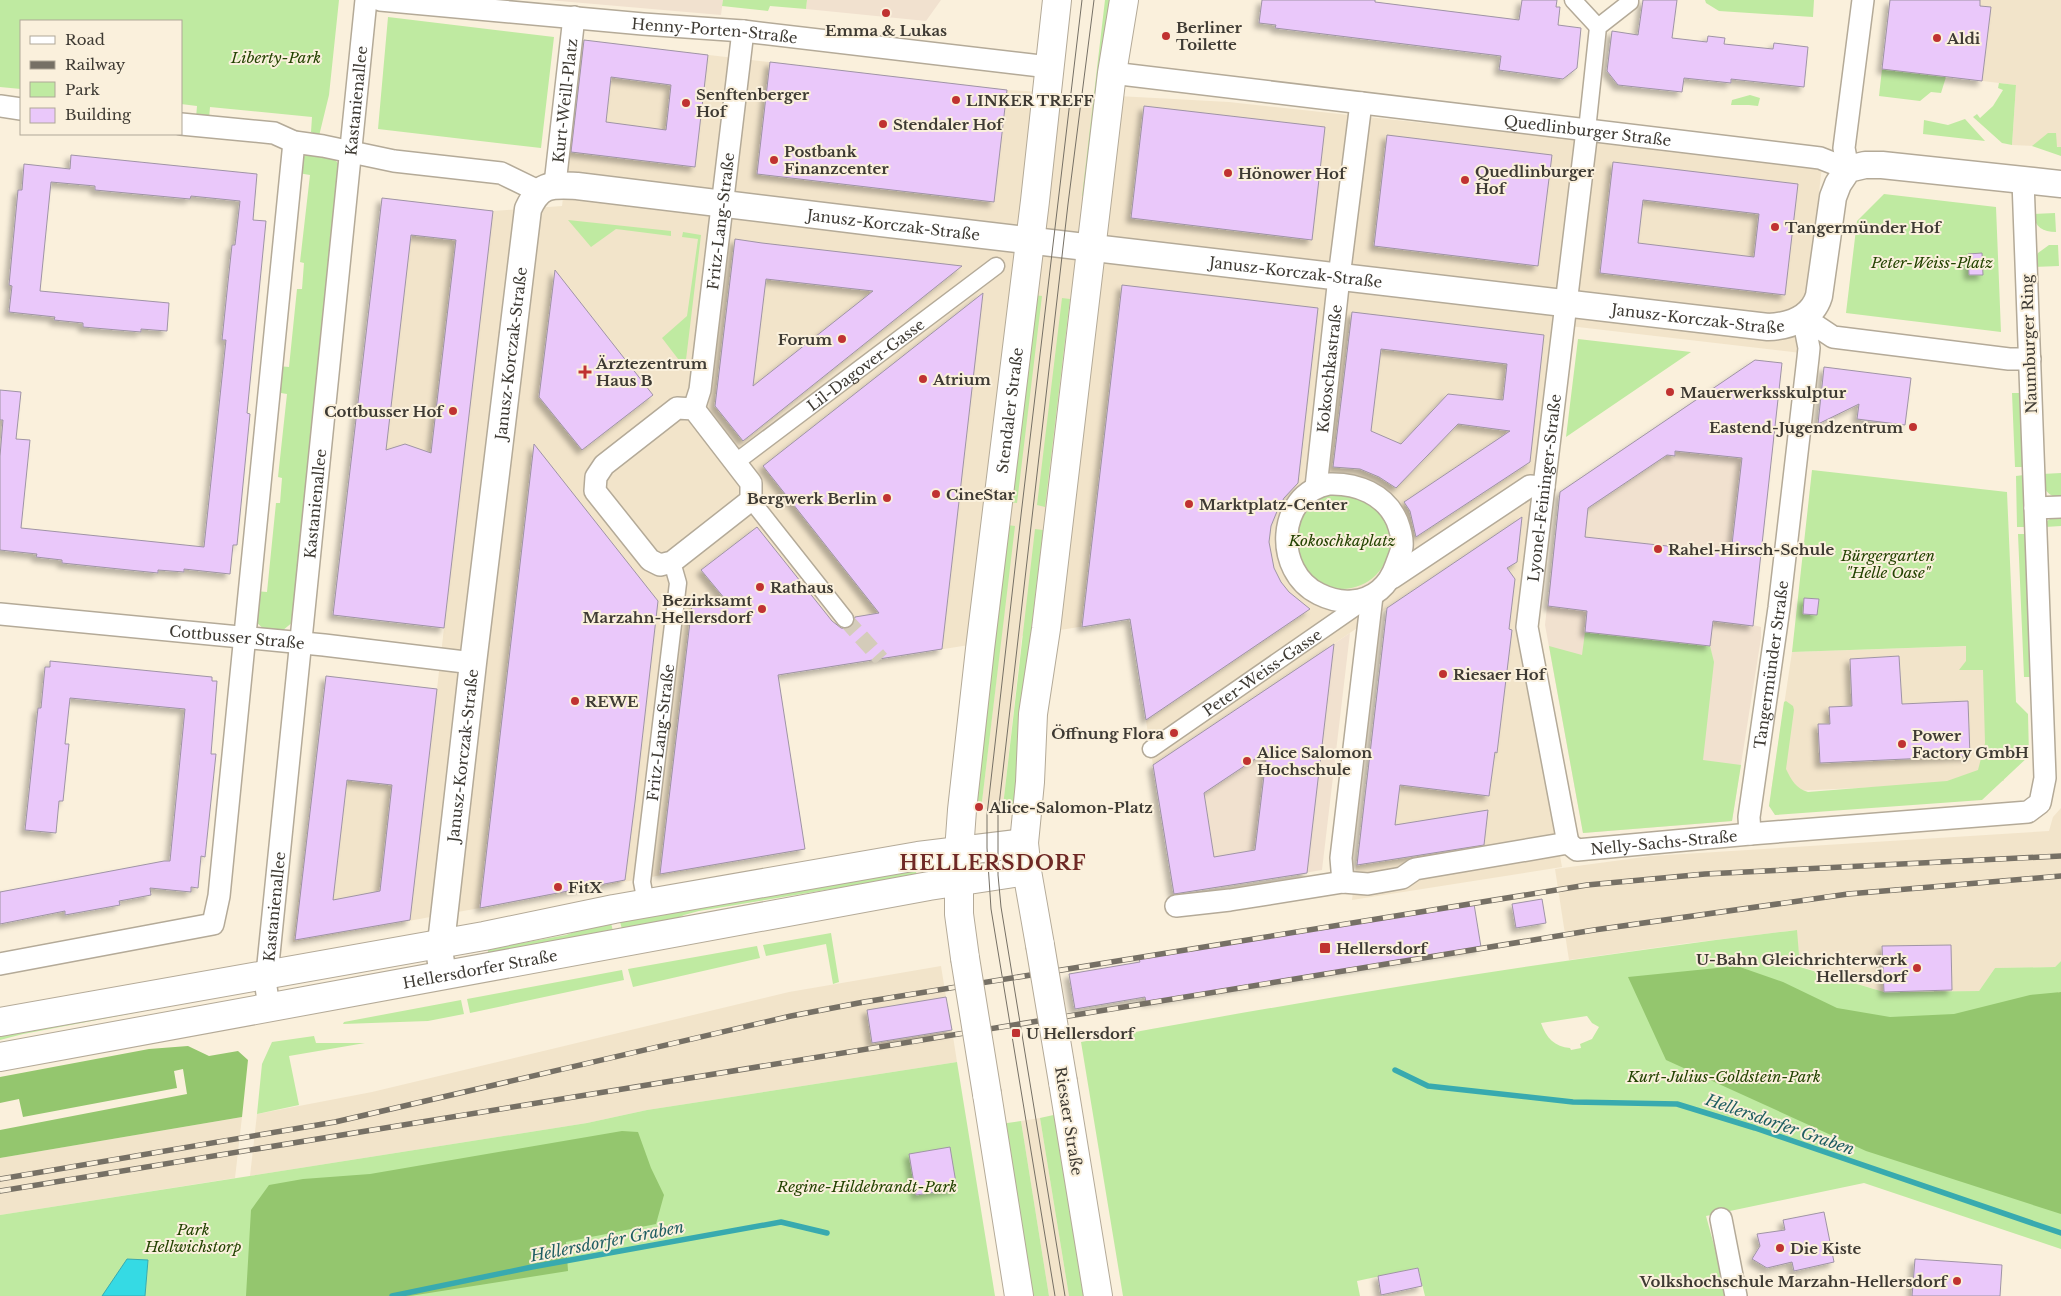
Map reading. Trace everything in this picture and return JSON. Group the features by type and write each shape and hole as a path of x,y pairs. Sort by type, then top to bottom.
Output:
{"main road":[{"name":"Stendaler Straße","path":"959,851 980,649 1057,0"},
{"path":"959,881 1027,871 1024,843 1030,782 1033,714 1046,629 1112,73 1124,0"},
{"path":"1019,1296 959,914 959,851 1024,843"},
{"name":"Hellersdorfer Straße","path":"0,1022 441,943 646,903 918,856 959,851"},
{"name":"Riesaer Straße","path":"1027,871 1098,1296"},
{"name":"Hellersdorfer Straße","path":"0,1057 959,881"}],"street":[{"name":"Kastanienallee","path":"269,1007 266,987 267,974 366,0"},
{"name":"Henny-Porten-Straße","path":"380,0 643,24 743,31 1048,67"},
{"path":"1573,0 1598,27"},
{"path":"1587,130 1598,27 1630,2 1630,0"},
{"path":"1848,169 1844,148 1862,0"},
{"name":"Kurt-Weill-Platz","path":"546,188 574,17"},
{"name":"Fritz-Lang-Straße","path":"694,409 700,390 743,31"},
{"name":"Quedlinburger Straße","path":"1112,73 1820,158 1848,169"},
{"name":"Kokoschkastraße","path":"1316,487 1339,276 1361,103"},
{"path":"0,106 20,109"},
{"path":"182,124 274,133 294,142 394,161 502,173 546,188"},
{"name":"Lyonel-Feininger-Straße","path":"1568,843 1527,627 1587,130"},
{"path":"0,964 213,924 219,896 294,142"},
{"path":"1803,318 1814,308 1817,302 1833,197 1838,184 1848,169 1865,164 1882,165 2061,184"},
{"name":"Naumburger Ring","path":"2024,180 2035,508 2053,778"},
{"name":"Janusz-Korczak-Straße","path":"443,975 440,956 441,943 528,209 546,188 723,204 1768,327 1780,326 1803,318 1833,337 2009,359 2030,359"},
{"name":"Lil-Dagover-Gasse","path":"736,462 996,266"},
{"name":"Tangermünder Straße","path":"1750,834 1749,817 1779,608 1808,358 1809,348 1803,318"},
{"path":"750,500 672,562 660,565 650,560 595,491 596,477 604,465 677,408 694,409 751,483 750,500 845,619"},
{"path":"1392,578 1402,546 1400,529 1394,513 1382,500 1368,491 1353,485 1341,484 1316,487 1302,500 1288,522 1287,549 1293,571 1308,589 1329,599 1352,601 1372,596 1392,578 1530,486 1544,487"},
{"path":"2035,508 2061,507"},
{"name":"Fritz-Lang-Straße","path":"646,903 642,882 678,583 672,562"},
{"path":"1343,882 1341,858 1372,596"},
{"name":"Peter-Weiss-Gasse","path":"1151,749 1372,596"},
{"name":"Cottbusser Straße","path":"0,614 301,643 473,663"},
{"name":"Nelly-Sachs-Straße","path":"1176,906 1230,900 1343,882 1352,881 1368,884 1402,878 1415,869 1568,843 1577,850 2028,812 2040,803 2053,778"},
{"path":"1721,1219 1736,1296"}],"shaded area":[{"path":"548,0 723,0 721,15"},
{"name":"Emma & Lukas","path":"807,0 941,0 926,21 806,9"},
{"path":"1890,0 2061,0 2061,147 2012,145 2016,85 1882,69"},
{"path":"582,40 1007,90 1229,102 1822,166 1801,353 1552,324 1520,629 1562,867 1352,900 1387,608 1153,765 1130,619 1022,636 1003,806 981,810 1001,640 778,675 805,849 293,942 326,676 437,689 444,628 333,615 382,198 493,211 562,206"},
{"name":"Rahel-Hirsch-Schule","path":"1755,360 1782,363 1753,625 1761,627 1761,638 1732,821 1583,833 1545,625 1560,492"},
{"name":"Alice Salomon Hochschule","path":"1350,633 1322,870 1174,894 1153,765"},
{"path":"1998,645 2004,781 1771,792 1792,652"},
{"path":"2061,808 2061,961 2055,967 1995,968 1979,991 1884,992 1800,966 1796,930 1569,960 1555,869 1651,856 2049,831 2053,817"},
{"path":"941,966 946,997 867,1011 872,1043 952,1030 957,1062 647,1110 587,1123 250,1176 257,1114 372,1092 789,992"},
{"path":"242,1117 235,1178 0,1215 0,1158"},
{"path":"1040,1118 1069,1296 1049,1296 1021,1121"}],"green space":[{"name":"Liberty-Park","path":"0,0 339,0 329,95 319,136 311,132 312,117 210,107 209,119 196,118 197,106 182,104 182,20 20,20 20,89 0,87"},
{"path":"723,0 807,0 806,9 770,6 768,11 722,6"},
{"path":"1105,0 1113,0 1086,197 1082,196"},
{"path":"1705,0 1814,0 1813,17 1719,11 1706,3"},
{"path":"388,17 554,37 541,148 378,129"},
{"path":"1882,69 1946,77 1941,93 1931,92 1920,101 1879,96"},
{"path":"1999,83 2016,85 2012,145 2002,143 1973,117 1977,114 1980,118 1993,106 2003,90 1998,88"},
{"path":"1750,95 1760,98 1758,106 1731,105 1732,100"},
{"path":"1965,119 1985,141 1923,134 1924,120 1948,125"},
{"path":"2048,133 2056,133 2057,147 2061,147 2061,156 2032,146"},
{"path":"308,153 333,158 340,165 294,621 282,631 266,631 256,622 255,591 267,592 276,503 280,503 282,478 278,477 287,394 275,392 278,366 289,367 297,289 302,289 304,263 300,262 310,175 298,173 300,160"},
{"name":"Peter-Weiss-Platz","path":"1884,194 1996,207 2001,332 1846,313 1857,221"},
{"path":"2055,213 2056,232 2040,228 2033,214"},
{"path":"568,220 671,231 671,236 616,229 591,247"},
{"path":"683,232 701,235 685,368 662,338 687,316 698,239 682,237"},
{"path":"2049,245 2058,245 2059,266 2033,267 2038,253"},
{"path":"1034,295 1042,296 1017,503 1009,502"},
{"path":"1062,298 1070,299 1045,507 1037,505"},
{"path":"1578,339 1691,352 1566,437"},
{"path":"2012,393 2022,393 2024,467 2015,467"},
{"name":"Bürgergarten \"Helle Oase\"","path":"1812,470 2007,492 2016,702 2028,714 2029,756 1982,800 1775,815 1769,806 1784,702 1786,701 1793,706 1794,710 1786,769 1797,786 1808,792 1947,781 1978,770 1985,743 1983,670 1959,670 1966,661 1966,646 1792,652"},
{"path":"2061,473 2061,499 2052,496 2046,491 2042,474"},
{"path":"2024,475 2026,527 2017,527 2016,476"},
{"name":"Kokoschkaplatz","path":"1342,493 1360,497 1376,507 1386,523 1390,541 1386,559 1376,575 1360,585 1342,589 1324,585 1308,575 1298,559 1294,541 1298,523 1308,507 1324,497"},
{"path":"2061,512 2061,526 2045,527 2047,521"},
{"path":"1007,525 1015,526 981,810 974,811"},
{"path":"1035,529 1043,530 1020,723 1019,803 1003,806"},
{"path":"2018,534 2027,534 2033,677 2024,677"},
{"path":"1585,632 1710,646 1714,662 1703,760 1741,765 1732,821 1583,833 1549,646 1582,655"},
{"path":"917,865 916,875 699,911 684,915 669,923 623,933 619,918"},
{"path":"610,919 614,935 488,959 488,949 566,935"},
{"name":"Kurt-Julius-Goldstein-Park","path":"1797,930 1800,967 1884,992 1979,991 1995,968 2055,967 2061,961 2061,992 2058,992 2061,1062 2061,1249 1864,1183 1706,1216 1728,1296 1425,1296 1418,1268 1357,1281 1360,1296 1123,1296 1081,1042 1438,980 1707,941","holes":["1587,1016 1592,1023 1599,1027 1592,1039 1580,1044 1581,1048 1571,1050 1552,1041 1541,1023"]},
{"path":"831,933 839,982 833,984 826,944 766,956 763,945"},
{"path":"757,946 760,958 633,987 628,969"},
{"path":"1737,966 1783,982 1837,1008 1890,1017 1954,1014 2030,995 2061,992 2061,1214 1866,1151 1666,1060 1628,977"},
{"path":"622,970 624,980 470,1013 467,999"},
{"path":"229,995 23,1034 0,1040 0,1032"},
{"path":"461,1000 464,1014 428,1021 343,1024 344,1022"},
{"path":"314,1036 316,1043 365,1043 289,1056 299,1105 257,1114 262,1064 272,1042"},
{"path":"188,1046 209,1056 238,1051 248,1060 242,1117 0,1158 0,1130 187,1094 183,1069 174,1071 177,1088 23,1117 19,1099 0,1103 0,1077 149,1049"},
{"name":"Regine-Hildebrandt-Park","path":"957,1062 995,1296 145,1296 148,1260 102,1296 0,1296 0,1215 587,1123 647,1110"},
{"path":"1058,1114 1089,1296 1069,1296 1040,1118"},
{"path":"1021,1121 1049,1296 1028,1296 1000,1124"},
{"path":"622,1131 638,1132 651,1168 664,1195 656,1224 566,1242 568,1271 410,1296 246,1296 251,1210 269,1185 303,1179 370,1174"}],"water":[{"path":"127,1259 148,1260 145,1296 102,1296"}],"building":[{"path":"1262,0 1375,0 1375,2 1519,20 1522,0 1557,0 1556,7 1560,7 1558,25 1581,28 1577,68 1563,79 1499,70 1501,56 1275,28 1276,25 1259,23"},
{"path":"1643,0 1677,0 1672,38 1707,42 1708,36 1725,38 1724,44 1773,49 1774,43 1808,47 1804,87 1731,79 1731,83 1684,78 1682,92 1618,85 1607,71 1612,31 1638,35"},
{"name":"Aldi","path":"1890,0 1980,0 1980,6 1991,7 1982,81 1882,69"},
{"name":"Senftenberger Hof","path":"584,40 708,55 695,167 571,152","holes":["611,77 671,85 666,130 606,122"]},
{"name":"Stendaler Hof","path":"770,62 1007,90 994,202 757,174"},
{"name":"Hönower Hof","path":"1144,106 1325,127 1312,240 1131,218"},
{"name":"Quedlinburger Hof","path":"1387,135 1552,155 1538,266 1374,246"},
{"path":"71,155 257,174 253,220 266,221 247,413 250,414 237,545 233,545 230,574 184,569 184,572 158,570 158,573 62,563 62,560 36,557 37,554 0,550 0,456 3,420 0,420 0,390 21,392 16,439 30,440 21,528 204,547 226,340 222,340 228,282 232,245 235,245 240,201 191,196 190,199 95,190 95,186 51,182 40,291 169,303 167,331 141,329 141,332 83,327 83,323 54,320 55,317 9,312 12,286 9,285 18,190 22,190 24,164 70,169"},
{"name":"Tangermünder Hof","path":"1613,162 1798,184 1785,295 1600,273","holes":["1643,200 1759,214 1754,257 1638,243"]},
{"name":"Cottbusser Hof","path":"382,198 493,211 444,628 333,615","holes":["411,235 456,240 431,453 405,444 386,450"]},
{"name":"Forum","path":"735,239 962,266 743,441 715,406","holes":["766,279 873,291 753,386"]},
{"path":"1982,253 1983,275 1969,275 1968,254"},
{"path":"555,270 653,395 582,450 539,397"},
{"name":"Marktplatz-Center","path":"1122,285 1318,308 1298,483 1284,498 1278,509 1271,526 1269,542 1274,568 1281,582 1289,592 1310,609 1146,720 1130,619 1082,627"},
{"path":"983,293 942,649 778,675 805,849 660,874 692,605 725,599 701,570 757,527 832,621 841,628 847,629 852,626 855,617 879,613 763,466"},
{"path":"1352,312 1544,335 1530,462 1416,537 1410,511 1404,502 1510,431 1458,424 1396,488 1379,477 1360,469 1333,467","holes":["1381,349 1507,364 1503,400 1448,394 1401,444 1371,431"]},
{"path":"1755,360 1782,363 1753,626 1713,621 1710,646 1585,632 1587,611 1548,606 1560,492","holes":["1675,451 1742,458 1731,553 1585,537 1588,508 1667,455 1675,456"]},
{"path":"1824,367 1911,378 1905,425 1857,419 1859,404 1818,424"},
{"path":"534,444 658,601 635,802 625,880 480,908"},
{"name":"Riesaer Hof","path":"1522,517 1517,562 1507,568 1515,579 1509,629 1512,630 1497,753 1495,752 1489,796 1400,785 1395,825 1488,810 1484,845 1357,865 1387,608"},
{"path":"1804,598 1819,599 1817,615 1803,614"},
{"name":"Alice Salomon Hochschule","path":"1334,644 1307,873 1174,894 1153,765","holes":["1267,751 1255,850 1214,857 1204,793"]},
{"path":"1899,656 1902,704 1968,701 1970,756 1820,763 1818,724 1830,724 1829,707 1852,706 1850,659"},
{"path":"50,661 212,677 212,681 217,681 211,754 216,754 205,857 201,856 198,888 191,887 191,892 150,888 151,895 119,901 120,905 65,915 65,911 0,924 0,892 170,861 185,709 70,698 65,744 69,744 63,801 59,801 56,833 25,830 38,708 41,708 45,667 50,667"},
{"path":"326,676 437,689 410,920 295,940","holes":["347,780 392,785 380,891 333,900"]},
{"path":"1542,899 1546,923 1516,928 1512,904"},
{"path":"1474,904 1481,947 1146,1002 1145,997 1075,1009 1069,974 1140,962 1139,959"},
{"name":"U-Bahn Gleichrichterwerk Hellersdorf","path":"1951,945 1952,990 1884,992 1882,946"},
{"path":"946,997 952,1030 872,1043 867,1010"},
{"path":"950,1147 957,1189 916,1195 909,1154"},
{"name":"Die Kiste","path":"1824,1212 1834,1262 1794,1271 1792,1262 1767,1268 1752,1259 1760,1246 1757,1234 1785,1230 1783,1220"},
{"name":"Volkshochschule Marzahn-Hellersdorf","path":"1915,1259 2002,1265 2000,1296 1912,1296"},
{"path":"1418,1268 1422,1286 1381,1295 1378,1276"}],"waterway":[{"name":"Hellersdorfer Graben","path":"1395,1070 1428,1086 1573,1102 1677,1104 1755,1128 2061,1233"},
{"name":"Hellersdorfer Graben","path":"392,1296 532,1267 781,1222 827,1233"}],"tunnel":[{"path":"845,619 881,659"}],"tram line":[{"path":"1055,1296 991,909 987,815 1082,0"},
{"path":"1065,1296 1001,907 998,875 998,814 1068,204 1094,0"}],"railway":[{"path":"0,1179 335,1122 791,1016 864,1002 1587,885 1705,874 2061,856"},
{"path":"0,1191 1594,930 1848,894 2061,876"}],"place":[{"name":"Emma & Lukas","path":"886,13"},
{"name":"Berliner Toilette","path":"1166,36"},
{"name":"Aldi","path":"1937,38"},
{"name":"LINKER TREFF","path":"956,100"},
{"name":"Senftenberger Hof","path":"686,103"},
{"name":"Stendaler Hof","path":"883,124"},
{"name":"Postbank Finanzcenter","path":"774,160"},
{"name":"Hönower Hof","path":"1228,173"},
{"name":"Quedlinburger Hof","path":"1465,180"},
{"name":"Tangermünder Hof","path":"1775,227"},
{"name":"Forum","path":"842,339"},
{"name":"Ärztezentrum Haus B","path":"585,372"},
{"name":"Atrium","path":"923,379"},
{"name":"Mauerwerksskulptur","path":"1670,392"},
{"name":"Cottbusser Hof","path":"453,411"},
{"name":"Eastend-Jugendzentrum","path":"1913,427"},
{"name":"CineStar","path":"936,494"},
{"name":"Bergwerk Berlin","path":"887,498"},
{"name":"Marktplatz-Center","path":"1189,504"},
{"name":"Rahel-Hirsch-Schule","path":"1658,549"},
{"name":"Rathaus","path":"760,587"},
{"name":"Bezirksamt Marzahn-Hellersdorf","path":"762,609"},
{"name":"Riesaer Hof","path":"1443,674"},
{"name":"REWE","path":"575,701"},
{"name":"Öffnung Flora","path":"1174,733"},
{"name":"Power Factory GmbH","path":"1902,744"},
{"name":"Alice Salomon Hochschule","path":"1247,761"},
{"name":"Alice-Salomon-Platz","path":"979,807"},
{"name":"FitX","path":"558,887"},
{"name":"Hellersdorf","path":"1325,948"},
{"name":"U-Bahn Gleichrichterwerk Hellersdorf","path":"1917,968"},
{"name":"U Hellersdorf","path":"1016,1033"},
{"name":"Die Kiste","path":"1780,1248"},
{"name":"Volkshochschule Marzahn-Hellersdorf","path":"1957,1281"}],"district":[{"name":"HELLERSDORF","path":"993,863"}],"park label":[{"name":"Park Hellwichstorp","path":"193,1238"}]}
